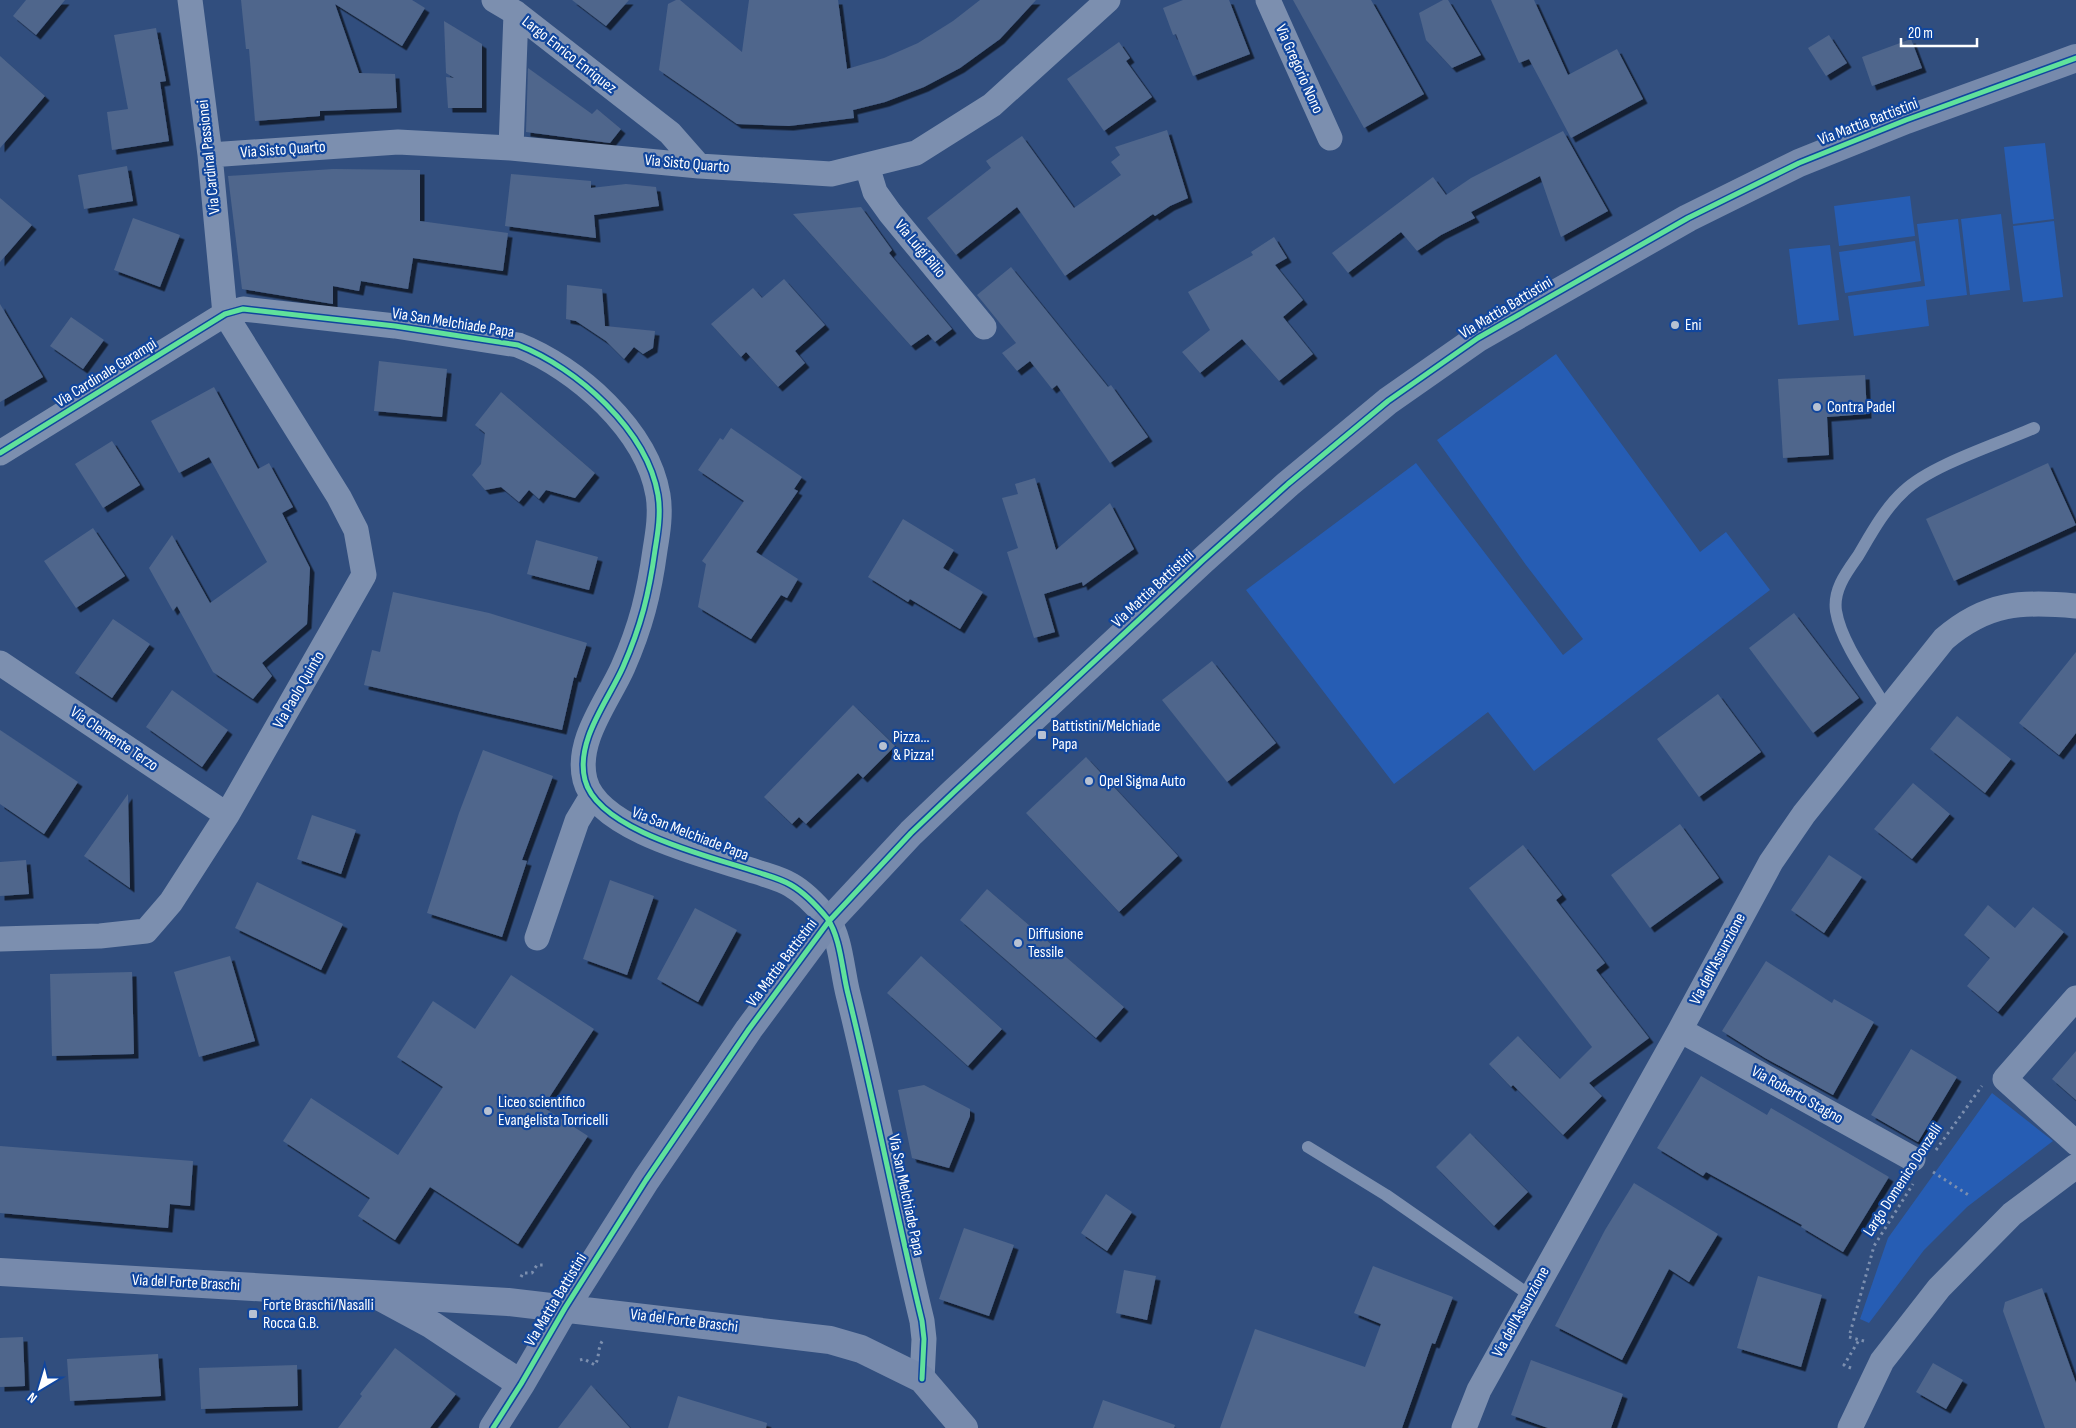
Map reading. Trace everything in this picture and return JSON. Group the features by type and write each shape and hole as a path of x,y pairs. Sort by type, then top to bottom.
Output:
{"main road":[{"name":"Via Mattia Battistini","path":"493,1428 565,1308 646,1180 749,1029 829,921 911,833 1202,560 1288,484 1388,401 1478,338 1577,280 1745,188 1799,163 1879,131 2076,58"},
{"name":"Via del Forte Braschi","path":"0,1272 373,1293 565,1308 830,1340 861,1349 922,1379 964,1428"},
{"name":"Via del Forte Braschi","path":"373,1293 432,1325 521,1384"}],"street":[{"name":"Via Cardinal Passionei","path":"190,0 210,155 224,314"},
{"path":"494,0 521,7"},
{"name":"Via Sisto Quarto","path":"210,155 398,142 512,148 699,166 831,174 916,153 992,105 1108,0"},
{"name":"Via Gregorio Nono","path":"1268,0 1330,138"},
{"name":"Largo Enrico Enriquez","path":"512,148 521,7"},
{"name":"Largo Enrico Enriquez","path":"521,7 670,133 699,166"},
{"name":"Via Luigi Bilio","path":"866,166 875,192 890,213 984,327"},
{"name":"Via San Melchiade Papa","path":"224,314 243,309 265,310 395,326 518,346 551,361 582,381 625,427 654,480 658,495 659,523 646,610 624,665 592,731 584,757 586,782 592,796 608,812 643,832 791,885 810,899 829,921 836,941 863,1054 922,1322 924,1340 922,1379"},
{"name":"Via Cardinale Garampi","path":"0,452 224,314"},
{"name":"Via Paolo Quinto","path":"0,939 100,936 146,931 170,902 227,815 364,575 356,530 339,497 224,314"},
{"name":"Via dell'Assunzione","path":"1464,1428 1478,1390 1782,844 1944,639 1975,617 2000,606 2014,604 2076,606"},
{"name":"Via Clemente Terzo","path":"0,663 227,815"},
{"path":"537,938 577,821 592,796"},
{"path":"2076,998 2005,1079 2076,1143"},
{"name":"Via Roberto Stagno","path":"1680,1030 1923,1166"},
{"path":"1850,1428 1882,1361 1940,1288 2012,1214 2076,1166"}],"lane":[{"path":"1887,709 1840,626 1836,604 1842,581 1880,521 1902,492 1913,482 2034,428"},
{"path":"1308,1147 1386,1195 1531,1296"}],"path":[{"path":"1923,1166 1970,1196"},
{"path":"521,1277 523,1273 532,1274 537,1265 543,1266"},
{"path":"580,1360 584,1359 595,1365 599,1358 599,1345 607,1334"}],"shaded area":[{"path":"2045,143 2054,219 2013,224 2004,147"},
{"path":"1910,196 1915,236 1839,246 1834,206"},
{"path":"2001,214 2010,290 1970,295 1961,219"},
{"path":"1958,219 1967,295 1926,300 1929,326 1854,336 1848,296 1925,286 1917,224"},
{"path":"2054,221 2063,297 2023,302 2013,226"},
{"path":"1915,241 1921,281 1845,293 1839,252"},
{"path":"1830,245 1839,320 1798,325 1789,249"},
{"path":"1556,354 1700,552 1726,532 1770,590 1534,771 1488,712 1394,784 1246,590 1416,463 1563,655 1583,639 1526,565 1437,440"},
{"path":"1992,1093 2053,1141 1967,1207 1924,1250 1869,1323 1860,1319 1888,1238"}],"building":[{"path":"26,0 65,0 36,35 13,16"},
{"path":"241,0 412,0 425,8 402,46 335,4 359,73 395,74 397,108 320,111 320,116 255,121 249,49 246,49"},
{"path":"572,0 629,0 606,26"},
{"path":"680,0 742,52 749,0 838,0 847,69 884,58 918,43 953,21 980,0 1036,0 1000,39 960,68 924,87 885,102 853,110 854,118 789,126 737,124 659,70 668,4"},
{"path":"1183,0 1229,0 1250,54 1193,76 1176,34 1173,35 1163,8"},
{"path":"1293,0 1371,0 1424,94 1364,128"},
{"path":"1443,0 1448,0 1481,55 1452,68 1426,40 1419,13"},
{"path":"1491,0 1534,0 1568,75 1617,49 1643,99 1571,138 1529,59 1519,63"},
{"path":"444,21 482,44 482,108 448,108 446,77 454,78 446,73"},
{"path":"156,28 166,81 160,82 169,141 112,150 107,112 128,109 114,35"},
{"path":"1829,35 1847,63 1826,76 1808,48"},
{"path":"1911,39 1922,68 1872,86 1862,57"},
{"path":"1119,42 1130,58 1126,61 1152,97 1104,131 1067,79"},
{"path":"0,56 45,96 0,148"},
{"path":"528,68 592,114 597,109 621,129 610,143 526,132"},
{"path":"1167,130 1188,198 1170,206 1155,216 1153,214 1065,276 1017,207 956,255 927,218 991,168 986,161 1022,136 1074,208 1121,175 1111,162 1120,155 1115,147"},
{"path":"1563,131 1608,211 1561,237 1540,176 1471,212 1475,218 1441,235 1417,251 1401,232 1348,273 1332,253 1433,177 1446,195 1471,178"},
{"path":"127,166 133,201 84,209 78,175"},
{"path":"333,169 420,170 420,221 508,233 503,271 413,258 408,289 361,281 359,291 333,286 333,304 242,289 228,176"},
{"path":"511,174 591,181 591,188 626,184 656,187 659,206 594,215 596,238 505,226"},
{"path":"0,198 32,225 0,262"},
{"path":"861,207 892,250 889,253 952,329 935,342 928,334 911,346 793,214"},
{"path":"133,218 180,235 160,287 114,270"},
{"path":"1274,237 1287,258 1275,265 1303,300 1283,317 1313,354 1279,381 1242,339 1200,373 1182,352 1210,330 1188,292 1253,255 1251,252"},
{"path":"1011,267 1108,387 1111,385 1148,437 1110,463 1057,385 1052,389 1030,361 1017,371 1002,353 1016,343 977,295"},
{"path":"784,279 825,325 795,351 805,363 778,387 746,352 741,357 711,324 753,288 762,298"},
{"path":"567,285 602,289 605,326 655,331 653,348 643,354 634,347 624,359 606,341 576,321 566,319"},
{"path":"0,304 43,377 0,402"},
{"path":"71,317 104,340 83,369 50,346"},
{"path":"379,361 447,369 442,417 374,411"},
{"path":"1865,375 1867,414 1827,417 1829,455 1783,458 1778,379"},
{"path":"214,387 258,469 269,463 293,507 282,513 310,568 307,624 262,663 272,676 253,699 213,672 177,606 173,611 149,568 172,535 210,603 267,562 209,457 179,473 151,421"},
{"path":"501,392 595,473 575,498 546,490 539,499 529,490 519,502 501,487 485,490 472,475 481,464 485,433 475,425"},
{"path":"731,428 802,477 794,489 798,491 756,552 798,579 787,598 781,595 751,639 698,607 706,564 702,561 744,501 698,470 720,438 723,440"},
{"path":"112,441 140,485 103,508 75,464"},
{"path":"2048,463 2076,525 1954,581 1926,519"},
{"path":"1035,478 1056,550 1110,503 1134,549 1083,586 1082,582 1044,594 1055,632 1034,638 1007,552 1018,548 1002,498 1018,494 1015,484"},
{"path":"903,519 954,550 943,568 983,592 960,629 910,599 908,602 868,577"},
{"path":"93,528 125,576 76,608 44,561"},
{"path":"536,540 598,557 589,590 527,574"},
{"path":"393,592 489,613 587,643 576,678 574,677 562,730 364,685 372,650 380,652"},
{"path":"1794,613 1859,698 1813,733 1749,648"},
{"path":"113,619 150,644 112,698 75,673"},
{"path":"2076,652 2076,733 2059,755 2019,723"},
{"path":"1212,661 1276,743 1227,782 1162,700"},
{"path":"172,690 228,730 202,767 146,727"},
{"path":"1718,694 1761,752 1699,797 1657,739"},
{"path":"853,705 895,746 863,778 858,773 806,824 799,817 792,824 764,797"},
{"path":"1957,716 2011,759 1985,793 1930,749"},
{"path":"0,730 78,782 44,834 0,804"},
{"path":"483,750 553,776 522,860 527,861 502,937 427,913 459,813"},
{"path":"1086,757 1178,856 1119,912 1026,813"},
{"path":"1913,783 1950,814 1912,859 1874,829"},
{"path":"128,794 130,888 84,856"},
{"path":"312,815 356,830 341,874 297,859"},
{"path":"1680,824 1719,878 1650,928 1611,875"},
{"path":"1523,845 1562,895 1556,900 1605,963 1596,970 1649,1038 1589,1083 1602,1096 1563,1135 1489,1064 1518,1036 1560,1079 1592,1047 1469,888"},
{"path":"1829,855 1862,877 1824,933 1791,910"},
{"path":"26,860 29,894 0,896 0,862"},
{"path":"610,880 654,896 627,975 583,959"},
{"path":"257,882 343,924 321,970 235,928"},
{"path":"987,889 1124,1007 1096,1038 960,920"},
{"path":"1988,905 2015,928 2033,907 2064,932 1998,1012 1967,986 1990,958 1964,935"},
{"path":"695,908 737,930 698,1002 657,979"},
{"path":"230,956 255,1041 199,1057 174,972"},
{"path":"921,956 1002,1029 968,1066 887,993"},
{"path":"1766,961 1832,1003 1834,999 1874,1022 1833,1095 1765,1058 1722,1031"},
{"path":"132,972 134,1054 52,1056 50,974"},
{"name":"Liceo scientifico Evangelista Torricelli","path":"511,975 594,1029 543,1107 588,1136 518,1244 430,1187 395,1240 358,1216 370,1198 283,1141 311,1098 398,1155 443,1087 397,1057 433,1001 475,1029"},
{"path":"1911,1049 1957,1077 1918,1142 1871,1115"},
{"path":"2076,1051 2076,1100 2052,1079"},
{"path":"1701,1076 1767,1115 1771,1108 1889,1177 1843,1252 1801,1227 1802,1225 1706,1172 1703,1176 1657,1148"},
{"path":"924,1085 970,1109 970,1116 949,1168 912,1158 898,1090"},
{"path":"1470,1133 1528,1192 1494,1226 1436,1167"},
{"path":"0,1146 193,1161 190,1206 170,1204 168,1228 0,1213"},
{"path":"1634,1183 1718,1234 1689,1282 1669,1269 1622,1360 1555,1326 1605,1230"},
{"path":"1106,1194 1132,1212 1107,1251 1081,1233"},
{"path":"964,1228 1014,1245 989,1316 939,1299"},
{"path":"1373,1266 1453,1297 1435,1344 1432,1343 1402,1428 1220,1428 1255,1329 1365,1367 1381,1324 1354,1313"},
{"path":"1124,1270 1156,1276 1147,1320 1116,1313"},
{"path":"1758,1276 1822,1295 1801,1367 1737,1348"},
{"path":"2042,1288 2076,1383 2076,1428 2045,1428 2003,1311 2005,1302"},
{"path":"23,1337 25,1386 0,1387 0,1338"},
{"path":"395,1348 456,1394 430,1428 338,1428 362,1396 360,1394"},
{"path":"158,1354 161,1396 70,1401 67,1359"},
{"path":"1531,1360 1623,1394 1611,1428 1548,1428 1511,1415"},
{"path":"1933,1363 1963,1380 1946,1409 1916,1392"},
{"path":"297,1365 298,1406 201,1409 199,1368"},
{"path":"591,1385 630,1428 558,1428"},
{"path":"678,1396 767,1423 766,1428 668,1428"},
{"path":"1103,1400 1175,1425 1174,1428 1093,1428"}],"cycle path":[{"path":"493,1428 565,1308 646,1180 749,1029 829,921 911,833 954,792 1202,561 1288,484 1388,401 1478,338 1688,218 1799,163 1906,120 2076,58"},
{"path":"0,453 225,314 243,309 395,326 518,345 541,355 563,369 606,404 640,447 651,471 658,495 659,516 653,566 644,610 623,667 589,736 583,765 585,780 594,798 611,814 633,828 686,850 787,883 811,900 832,926 838,945 922,1321 924,1339 922,1379"}],"place":[{"name":"Eni","path":"1675,325"},
{"name":"Contra Padel","path":"1817,407"},
{"name":"Battistini/Melchiade Papa","path":"1042,735"},
{"name":"Pizza... & Pizza!","path":"883,746"},
{"name":"Opel Sigma Auto","path":"1089,781"},
{"name":"Diffusione Tessile","path":"1018,943"},
{"name":"Liceo scientifico Evangelista Torricelli","path":"488,1111"},
{"name":"Forte Braschi/Nasalli Rocca G.B.","path":"253,1314"}]}
